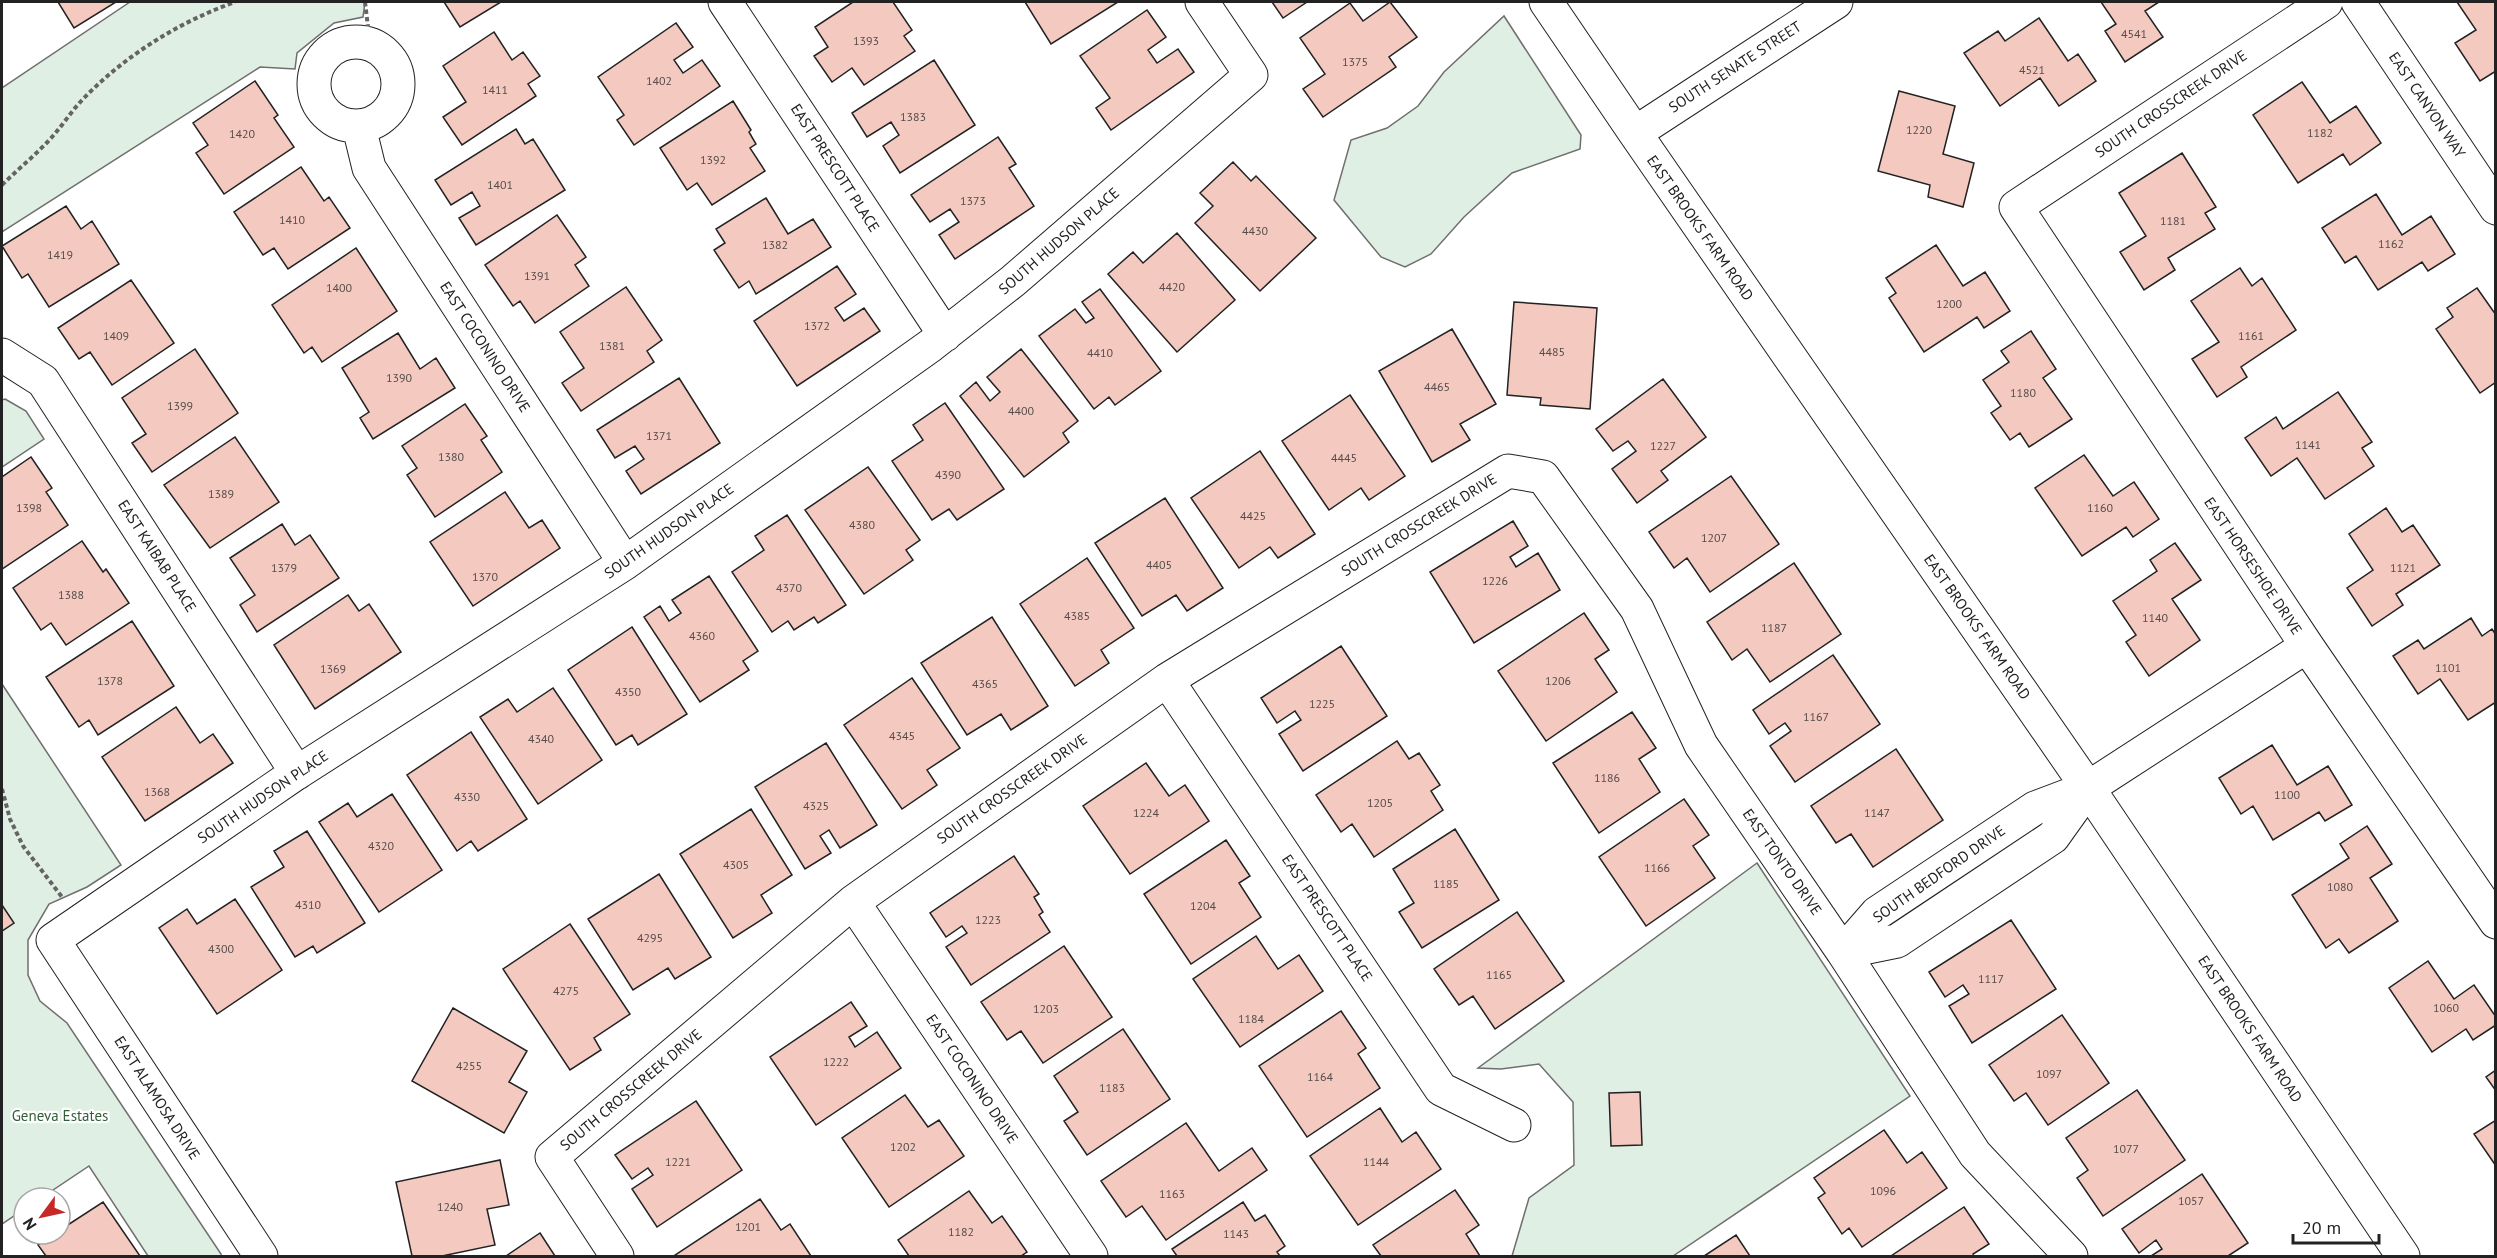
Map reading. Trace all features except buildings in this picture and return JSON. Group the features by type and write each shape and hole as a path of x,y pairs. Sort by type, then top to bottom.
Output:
{"street":[{"name":"EAST PRESCOTT PLACE","path":"725,2 945,335"},
{"name":"SOUTH HUDSON PLACE","path":"53,940 297,772 625,563 945,335 1013,281 1251,75 1202,2"},
{"name":"EAST BROOKS FARM ROAD","path":"1546,2 2088,788 2403,1257"},
{"name":"SOUTH SENATE STREET","path":"1635,133 1836,2"},
{"name":"SOUTH CROSSCREEK DRIVE","path":"2016,207 2326,2"},
{"name":"EAST CANYON WAY","path":"2358,2 2496,208"},
{"path":"358,42 370,44 383,52 393,64 398,76 396,100 382,118 372,124 359,127 342,124 328,116 318,102 314,86 315,75 322,59 342,44 358,42"},
{"name":"EAST COCONINO DRIVE","path":"359,127 369,168 625,563"},
{"name":"EAST HORSESHOE DRIVE","path":"2016,207 2307,646 2496,922"},
{"name":"EAST KAIBAB PLACE","path":"2,356 44,381 297,772"},
{"name":"SOUTH CROSSCREEK DRIVE","path":"617,1257 552,1157 853,902 1167,680 1508,471"},
{"name":"EAST TONTO DRIVE","path":"1508,471 1543,477 1637,609 1701,745 1844,952 1975,1154 2071,1257"},
{"name":"SOUTH BEDFORD DRIVE","path":"1844,952 1897,941 2053,837 2088,788 2307,646"},
{"name":"EAST PRESCOTT PLACE","path":"1167,680 1442,1089 1514,1125"},
{"name":"EAST COCONINO DRIVE","path":"853,902 1091,1257"},
{"name":"EAST ALAMOSA DRIVE","path":"53,940 261,1257"}],"path":[{"path":"2,185 51,139 83,99 110,74 164,34 208,11 234,2"},
{"path":"365,2 370,44"},
{"path":"2,789 10,819 23,846 80,921"}],"green space":[{"path":"130,2 365,2 363,17 334,23 297,53 295,69 260,67 2,232 2,88"},
{"path":"1504,16 1581,135 1580,149 1512,173 1464,217 1431,254 1405,267 1381,257 1334,200 1351,140 1387,128 1418,106 1444,72"},
{"path":"5,399 26,411 44,439 2,467 2,400"},
{"name":"Geneva Estates","path":"2,684 121,865 87,887 49,904 28,940 28,975 40,1001 67,1023 221,1256 148,1256 89,1166 59,1186 12,1186 12,1217 2,1224"},
{"path":"1757,863 1910,1096 1673,1256 1512,1256 1529,1198 1574,1165 1573,1102 1539,1064 1501,1069 1478,1068"}]}
